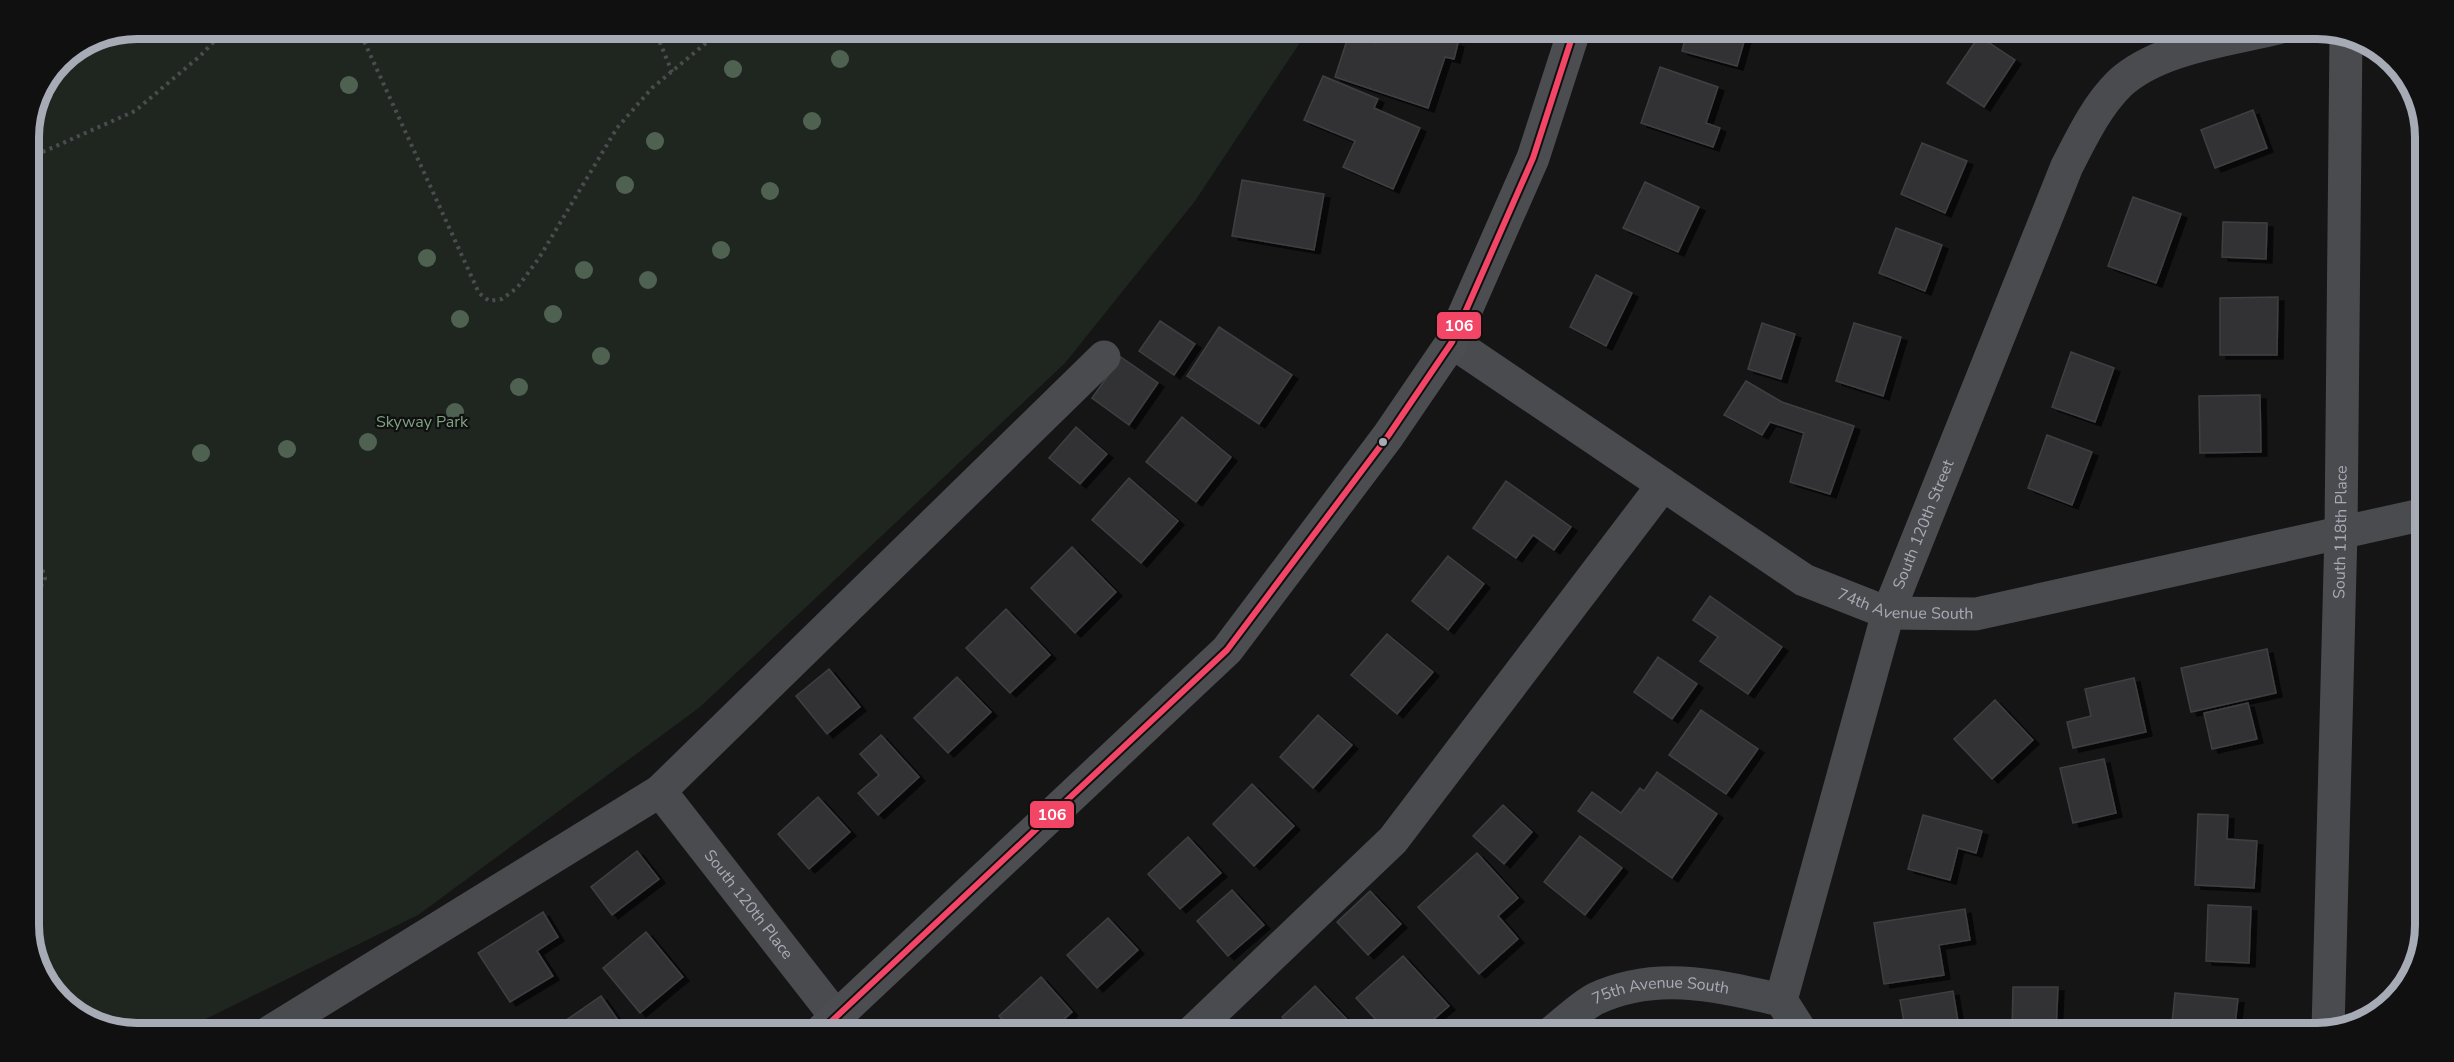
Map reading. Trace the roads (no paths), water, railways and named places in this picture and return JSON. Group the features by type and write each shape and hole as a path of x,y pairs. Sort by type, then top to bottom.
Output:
{"main road":[{"path":"831,1023 1227,650 1388,436 1452,342 1533,158 1571,39"}],"street":[{"name":"South 120th Street","path":"1781,1000 1888,613 2067,166 2090,120 2120,84 2163,56 2233,39"},
{"name":"South 118th Place","path":"2328,1022 2342,531 2346,44"},
{"name":"74th Avenue South","path":"1452,342 1804,580 1888,613 1976,614 2415,516"},
{"path":"286,1023 660,791 1104,357"},
{"path":"1202,1023 1393,840 1664,485"},
{"name":"South 120th Place","path":"660,791 826,1023"},
{"name":"75th Avenue South","path":"1565,1023 1594,1000 1645,982 1711,984 1781,1000"},
{"path":"1781,1000 1795,1023"}],"park label":[{"name":"Skyway Park","path":"422,422"}]}
